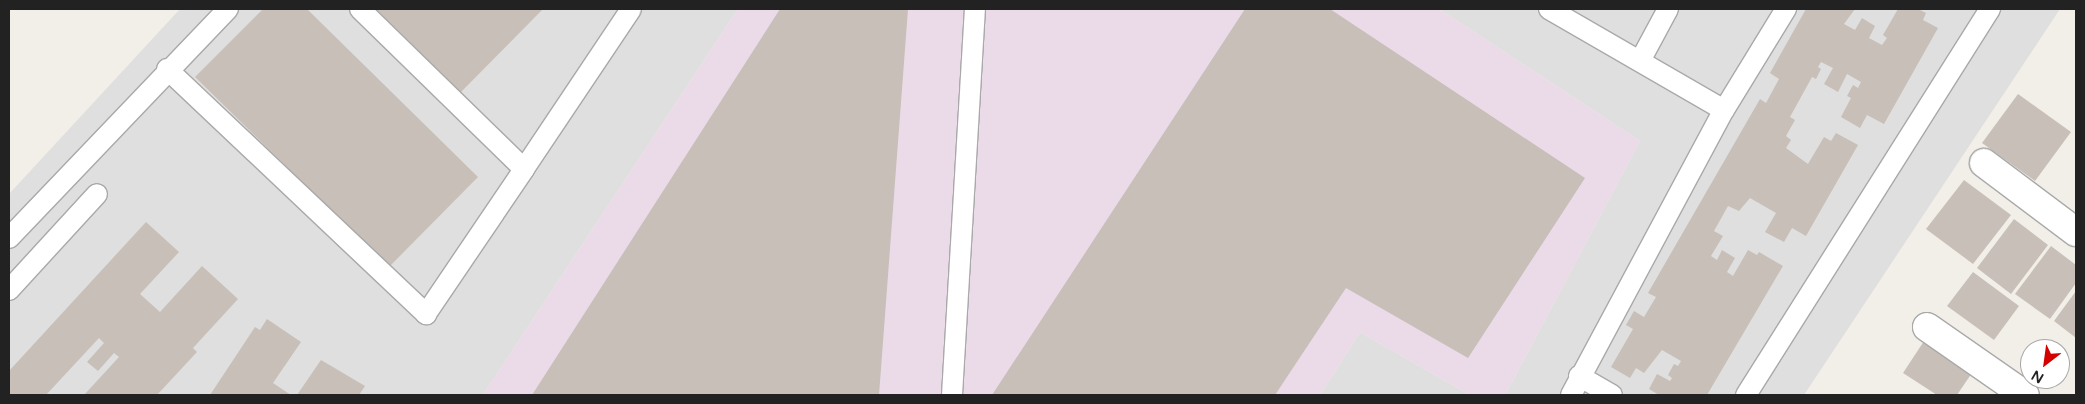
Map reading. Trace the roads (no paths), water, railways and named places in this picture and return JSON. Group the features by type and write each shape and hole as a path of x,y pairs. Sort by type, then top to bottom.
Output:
{"street":[{"path":"1984,164 2076,232"},
{"path":"1927,326 2025,395"}],"lane":[{"path":"9,238 167,70 228,9"},
{"path":"360,9 524,169"},
{"path":"167,70 426,314 631,9"},
{"path":"952,395 975,9"},
{"path":"1549,9 1724,110"},
{"path":"1640,61 1668,9"},
{"path":"1571,395 1724,110 1786,9"},
{"path":"1746,395 1990,9"},
{"path":"9,290 97,194"},
{"path":"1580,376 1612,395"}]}
